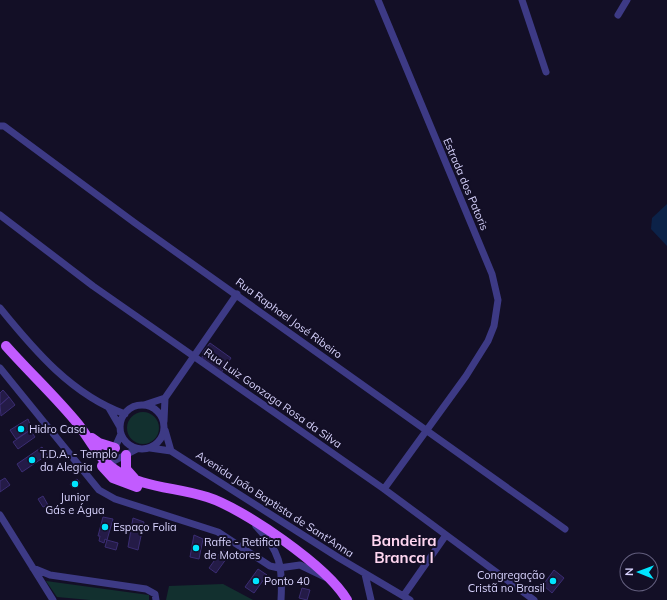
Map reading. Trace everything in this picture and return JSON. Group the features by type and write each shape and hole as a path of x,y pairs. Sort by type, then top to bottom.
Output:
{"main road":[{"path":"3,343 77,423 95,440 115,448"},
{"path":"3,343 88,446 100,464 113,478 134,487 155,492 195,494"},
{"path":"77,423 108,464 113,478"},
{"path":"88,446 121,474 137,481 195,494 218,501 251,520 299,552 332,579 347,600"},
{"path":"126,455 126,469 137,481"}],"street":[{"name":"Estrada dos Patoris","path":"378,0 496,287 498,300 494,326 488,341 466,376 384,489"},
{"path":"522,0 546,72"},
{"path":"618,15 627,0"},
{"name":"Rua Raphael José Ribeiro","path":"0,126 4,126 135,223 237,294 565,529"},
{"name":"Rua Luiz Gonzaga Rosa da Silva","path":"0,215 93,286 384,489 534,600"},
{"path":"108,464 137,449 150,448 160,440 164,425 165,398 237,294"},
{"path":"0,308 45,360 64,378 109,408 125,414"},
{"path":"0,368 99,490 115,499 218,532 266,564 279,568 300,565 332,579"},
{"path":"108,464 121,431 125,414 136,406 165,398"},
{"path":"143,405 156,410 164,425 171,451"},
{"path":"109,408 130,446 137,449"},
{"name":"Avenida João Baptista de Sant'Anna","path":"150,448 171,451 365,574 404,595 410,600"},
{"path":"0,515 53,600"},
{"path":"251,520 274,546 282,585 281,600"},
{"path":"404,595 446,535"},
{"path":"32,568 50,575 146,588 155,594 156,600"},
{"path":"365,574 371,600"}],"green space":[{"path":"140,412 146,412 156,419 159,428 158,434 152,441 146,444 140,444 130,437 127,431 127,425 134,415"},
{"path":"46,581 149,595 149,600 90,600 57,597"},
{"path":"223,584 253,600 166,600 169,586"}],"water":[{"path":"667,204 667,246 651,229 652,218"}],"building":[{"path":"210,343 231,358 221,373 202,358 203,352"},
{"path":"3,390 9,397 0,405 0,393"},
{"path":"9,397 15,405 1,416 0,405"},
{"name":"Hidro Casa","path":"28,419 32,429 16,439 10,430"},
{"path":"30,430 35,437 18,449 13,442"},
{"name":"T.D.A. - Templo da Alegria","path":"42,447 47,455 22,472 17,464"},
{"path":"5,478 10,485 0,492 0,481"},
{"name":"Junior Gás e Água","path":"77,479 80,483 73,488 70,484"},
{"path":"43,496 48,505 43,507 38,499"},
{"name":"Espaço Folia","path":"103,517 113,519 107,540 105,539 104,543 99,541 100,536 98,536"},
{"path":"133,518 144,522 138,550 128,547"},
{"name":"Raffe - Retifica de Motores","path":"194,535 203,539 199,559 190,557"},
{"path":"107,540 118,543 116,550 105,547"},
{"path":"222,550 229,555 216,573 209,568"},
{"name":"Ponto 40","path":"258,569 267,575 254,593 245,587"},
{"name":"Congregação Cristã no Brasil","path":"554,570 564,578 552,593 543,585"},
{"path":"302,588 310,590 307,600 299,598"}],"place":[{"name":"Hidro Casa","path":"21,429"},
{"name":"T.D.A. - Templo da Alegria","path":"32,460"},
{"name":"Junior Gás e Água","path":"75,484"},
{"name":"Espaço Folia","path":"105,527"},
{"name":"Raffe - Retifica de Motores","path":"196,548"},
{"name":"Ponto 40","path":"256,581"},
{"name":"Congregação Cristã no Brasil","path":"553,581"}],"district":[{"name":"Bandeira Branca I","path":"404,548"}]}
